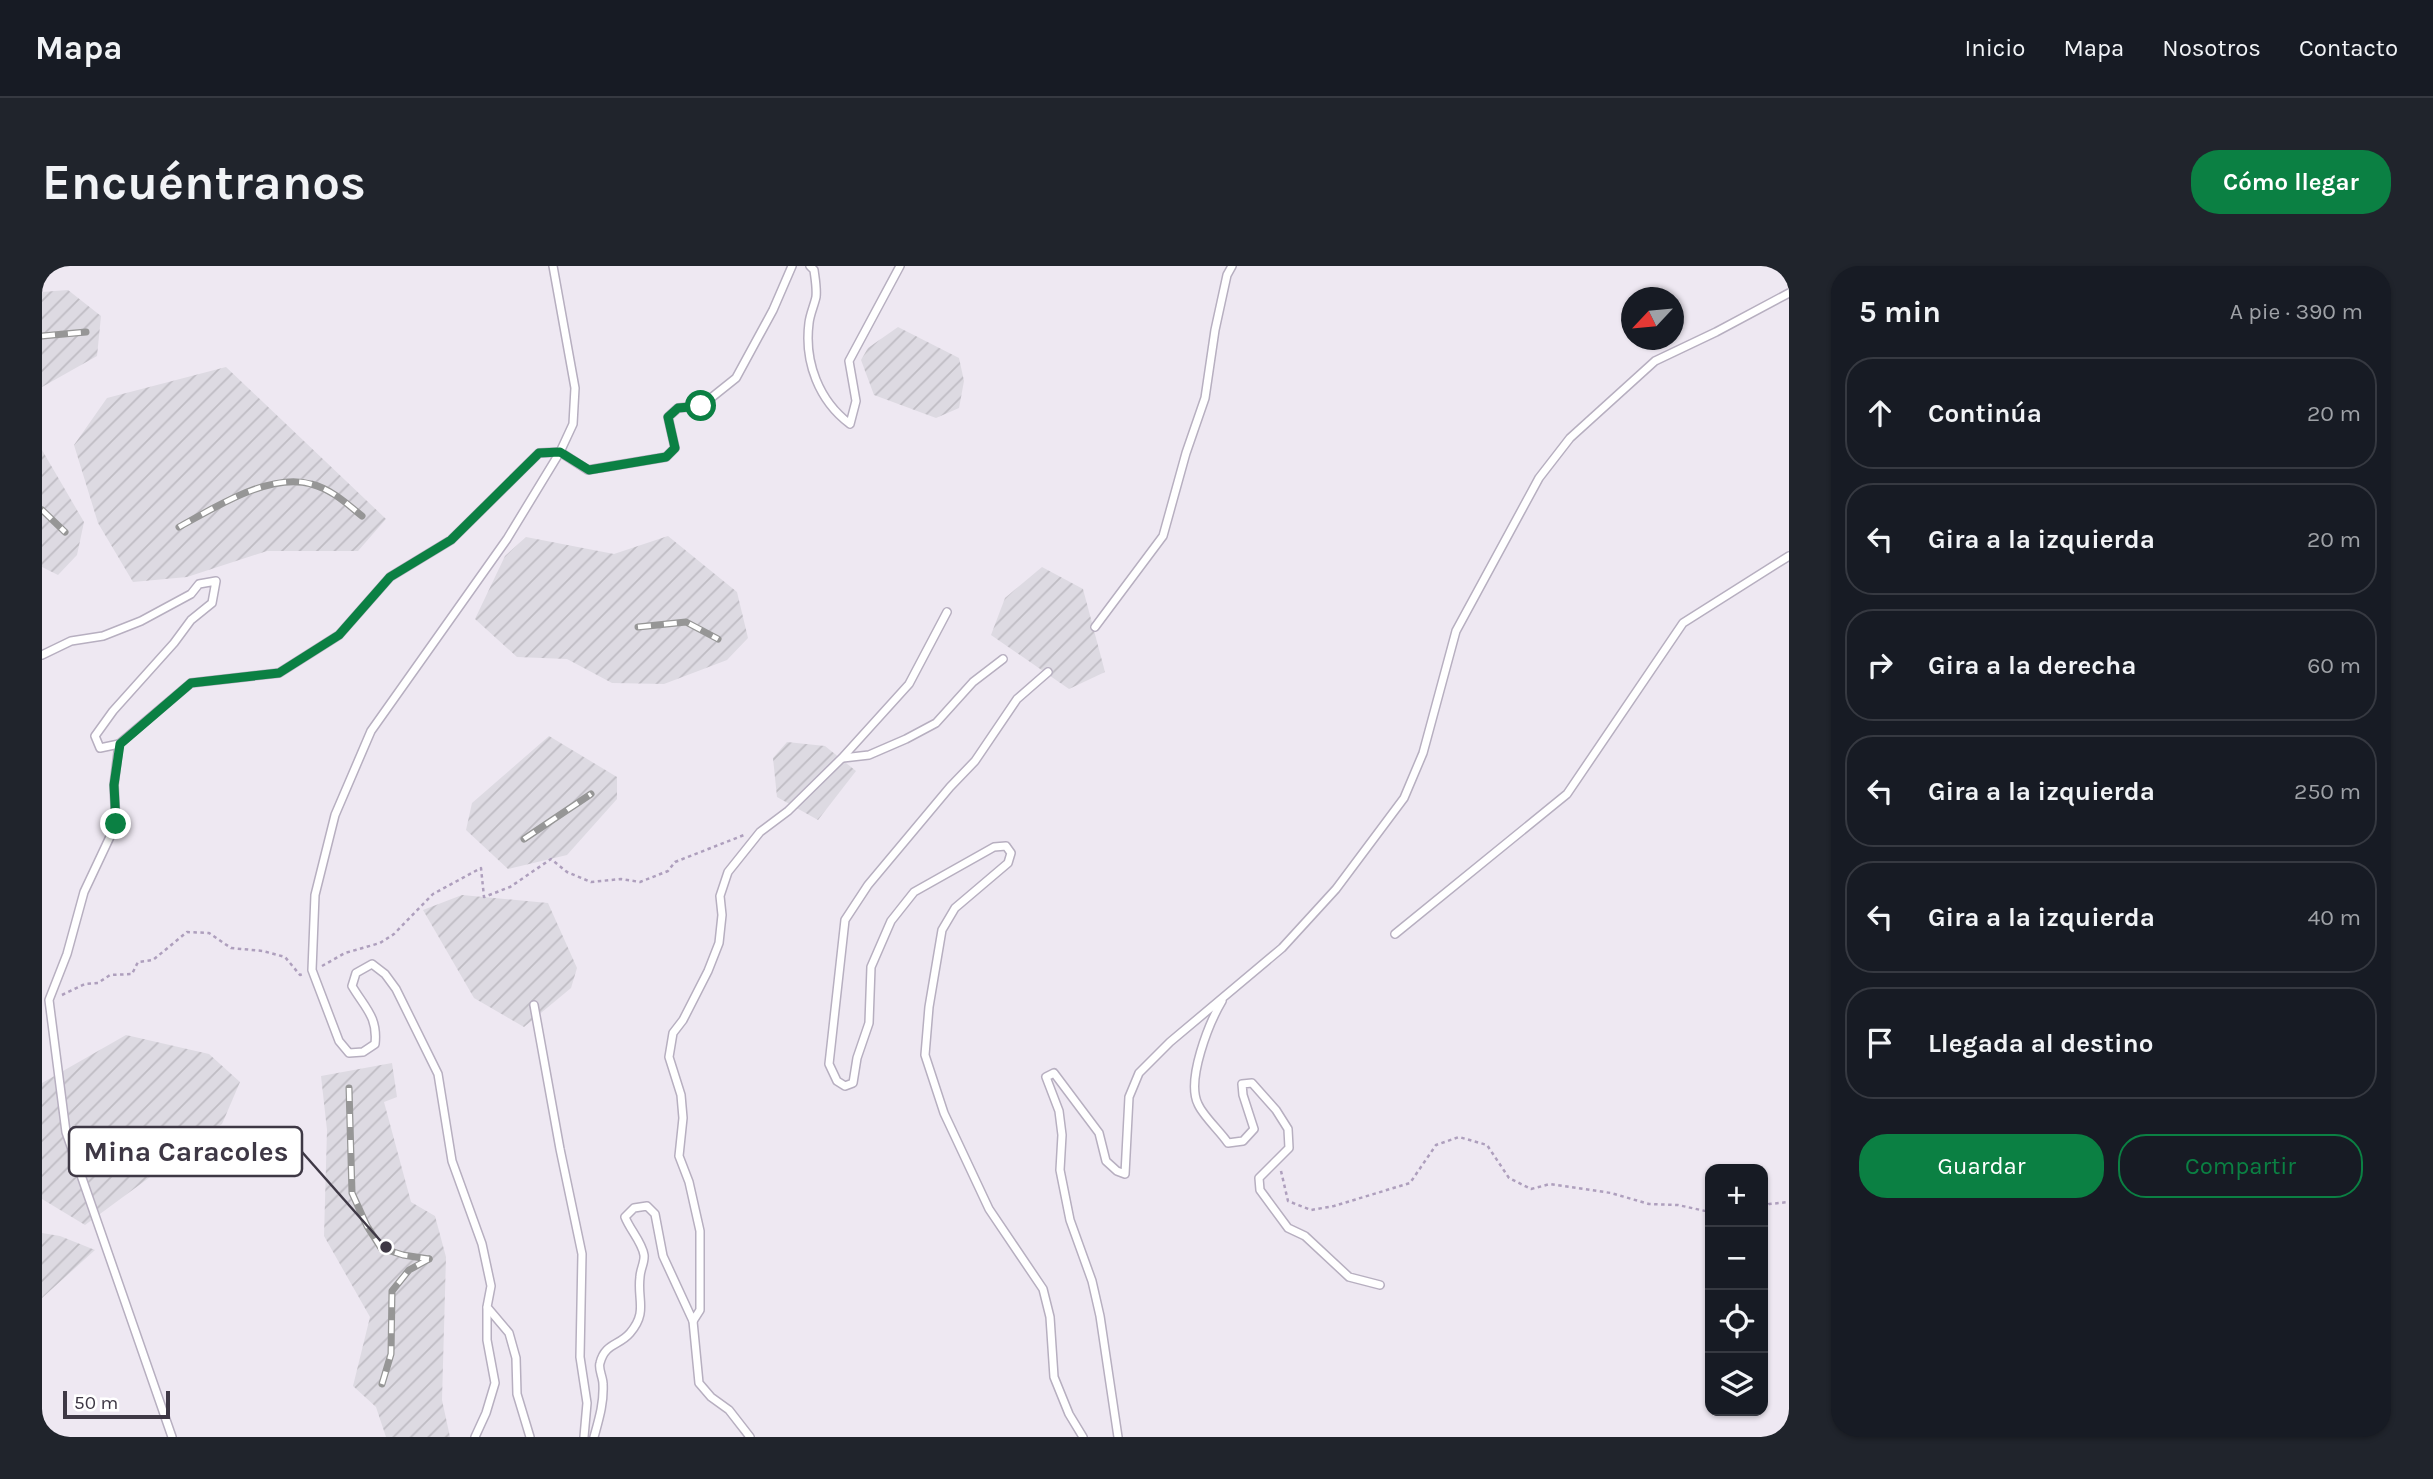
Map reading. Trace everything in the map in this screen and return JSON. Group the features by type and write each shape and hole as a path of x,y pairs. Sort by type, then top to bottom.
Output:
{"lane":[{"path":"475,1437 495,1383 487,1340 487,1307 491,1286 482,1244 453,1161 438,1074 397,989 386,974 372,964 356,973 352,986 375,1020 375,1044 363,1052 349,1053 339,1041 312,971 315,895 334,815 371,731 507,539 560,452 573,424 575,388 553,266"},
{"path":"42,655 71,641 103,636 141,621 191,594 199,584 216,581 212,603 191,620 95,736 100,748 120,744 191,683 279,673 339,635 390,577 451,540 539,453 560,452 589,470 666,457 675,448 668,417 678,408 701,406 736,378 773,310 792,266"},
{"path":"810,266 814,270 817,295 809,320 807,338 810,367 835,413 850,424 856,401 849,361 900,266"},
{"path":"1095,627 1163,536 1186,453 1205,398 1214,330 1227,275 1232,266"},
{"path":"1118,1437 1100,1316 1092,1281 1070,1220 1060,1170 1062,1135 1059,1111 1046,1077 1054,1073 1099,1133 1106,1161 1125,1174 1129,1097 1139,1073 1170,1042 1282,948 1336,889 1404,798 1423,753 1456,631 1539,478 1570,438 1655,360 1716,332 1789,293"},
{"path":"1395,934 1567,794 1683,622 1789,556"},
{"path":"694,1321 700,1310 700,1231 689,1182 679,1156 683,1118 681,1095 669,1057 673,1033 683,1020 719,943 722,915 720,896 728,873 760,832 788,811 842,758 909,684 947,612"},
{"path":"842,758 869,755 936,723 974,682 1003,659"},
{"path":"1048,672 1017,699 975,761 868,884 845,920 829,1064 837,1081 845,1086 853,1083 857,1058 869,1023 871,967 891,921 914,892 994,847 1006,846 1011,853 1008,863 955,908 942,930 929,1007 925,1055 944,1113 989,1209 1043,1289 1049,1317 1054,1377 1069,1414 1083,1437"},
{"path":"120,744 114,785 116,824 84,892 67,954 49,1000 66,1132 172,1437"},
{"path":"1224,997 1207,1027 1193,1093 1199,1107 1228,1143 1243,1141 1254,1129 1242,1084 1252,1083 1276,1110 1288,1129 1289,1148 1259,1178 1261,1190 1288,1228 1305,1236 1349,1277 1380,1284"},
{"path":"534,1004 582,1254 580,1357 587,1403 584,1437"},
{"path":"594,1437 603,1407 603,1382 599,1365 607,1347 627,1336 639,1322 642,1309 640,1277 644,1257 625,1217 634,1208 647,1206 655,1214 663,1256 694,1321 699,1383 711,1397 729,1410 750,1437"},
{"path":"487,1307 509,1333 516,1358 517,1394 530,1437"}],"path":[{"path":"49,1000 85,984 98,983 110,975 132,974 138,962 153,960 187,932 209,933 231,948 263,951 285,957 300,975 345,953 380,943 394,934 433,894 481,868 484,897 510,887 551,859 567,872 591,882 640,881 668,871 676,862 708,851 737,836 760,832"},
{"path":"1279,1158 1288,1200 1311,1210 1334,1206 1410,1183 1436,1145 1459,1138 1487,1144 1509,1178 1531,1189 1550,1184 1611,1193 1650,1205 1678,1205 1705,1211"},
{"path":"1768,1205 1789,1202"}],"shaded area":[{"path":"68,290 101,316 97,356 42,387 42,292"},
{"path":"898,327 959,358 964,381 959,408 936,418 874,395 861,360 868,348"},
{"path":"226,367 386,519 358,551 267,551 187,577 133,582 98,523 74,445 107,398"},
{"path":"42,450 84,522 77,555 58,575 42,567"},
{"path":"668,536 737,592 748,638 727,660 664,684 612,683 567,659 517,657 475,619 505,556 526,537 614,554"},
{"path":"1042,567 1083,589 1105,672 1069,689 991,635 1005,598"},
{"path":"549,736 617,777 617,799 567,855 508,869 466,830 472,803"},
{"path":"787,742 825,746 856,771 818,820 777,797 773,758"},
{"path":"462,895 548,903 577,968 571,988 524,1027 474,998 423,910"},
{"path":"126,1035 209,1054 240,1082 222,1124 85,1225 42,1199 42,1083"},
{"path":"392,1063 397,1097 384,1102 411,1202 435,1216 446,1257 442,1400 450,1437 386,1437 376,1407 353,1386 370,1317 324,1236 327,1130 321,1076"},
{"path":"42,1233 60,1236 95,1250 42,1298"}],"railway":[{"path":"42,336 86,332"},
{"path":"179,527 225,502 260,487 278,483 311,484 325,489 362,516"},
{"path":"42,510 65,532"},
{"path":"638,627 686,622 718,639"},
{"path":"524,839 591,794"},
{"path":"349,1088 352,1193 367,1226 381,1248 429,1259"},
{"path":"382,1384 391,1354 392,1291 409,1270 429,1259"}],"place":[{"name":"Mina Caracoles","path":"386,1247"}],"route":[{"path":"116,824 114,785 120,744 191,683 279,673 339,635 390,577 451,540 539,453 560,452 589,470 666,457 675,448 668,417 678,408 701,406"}]}
